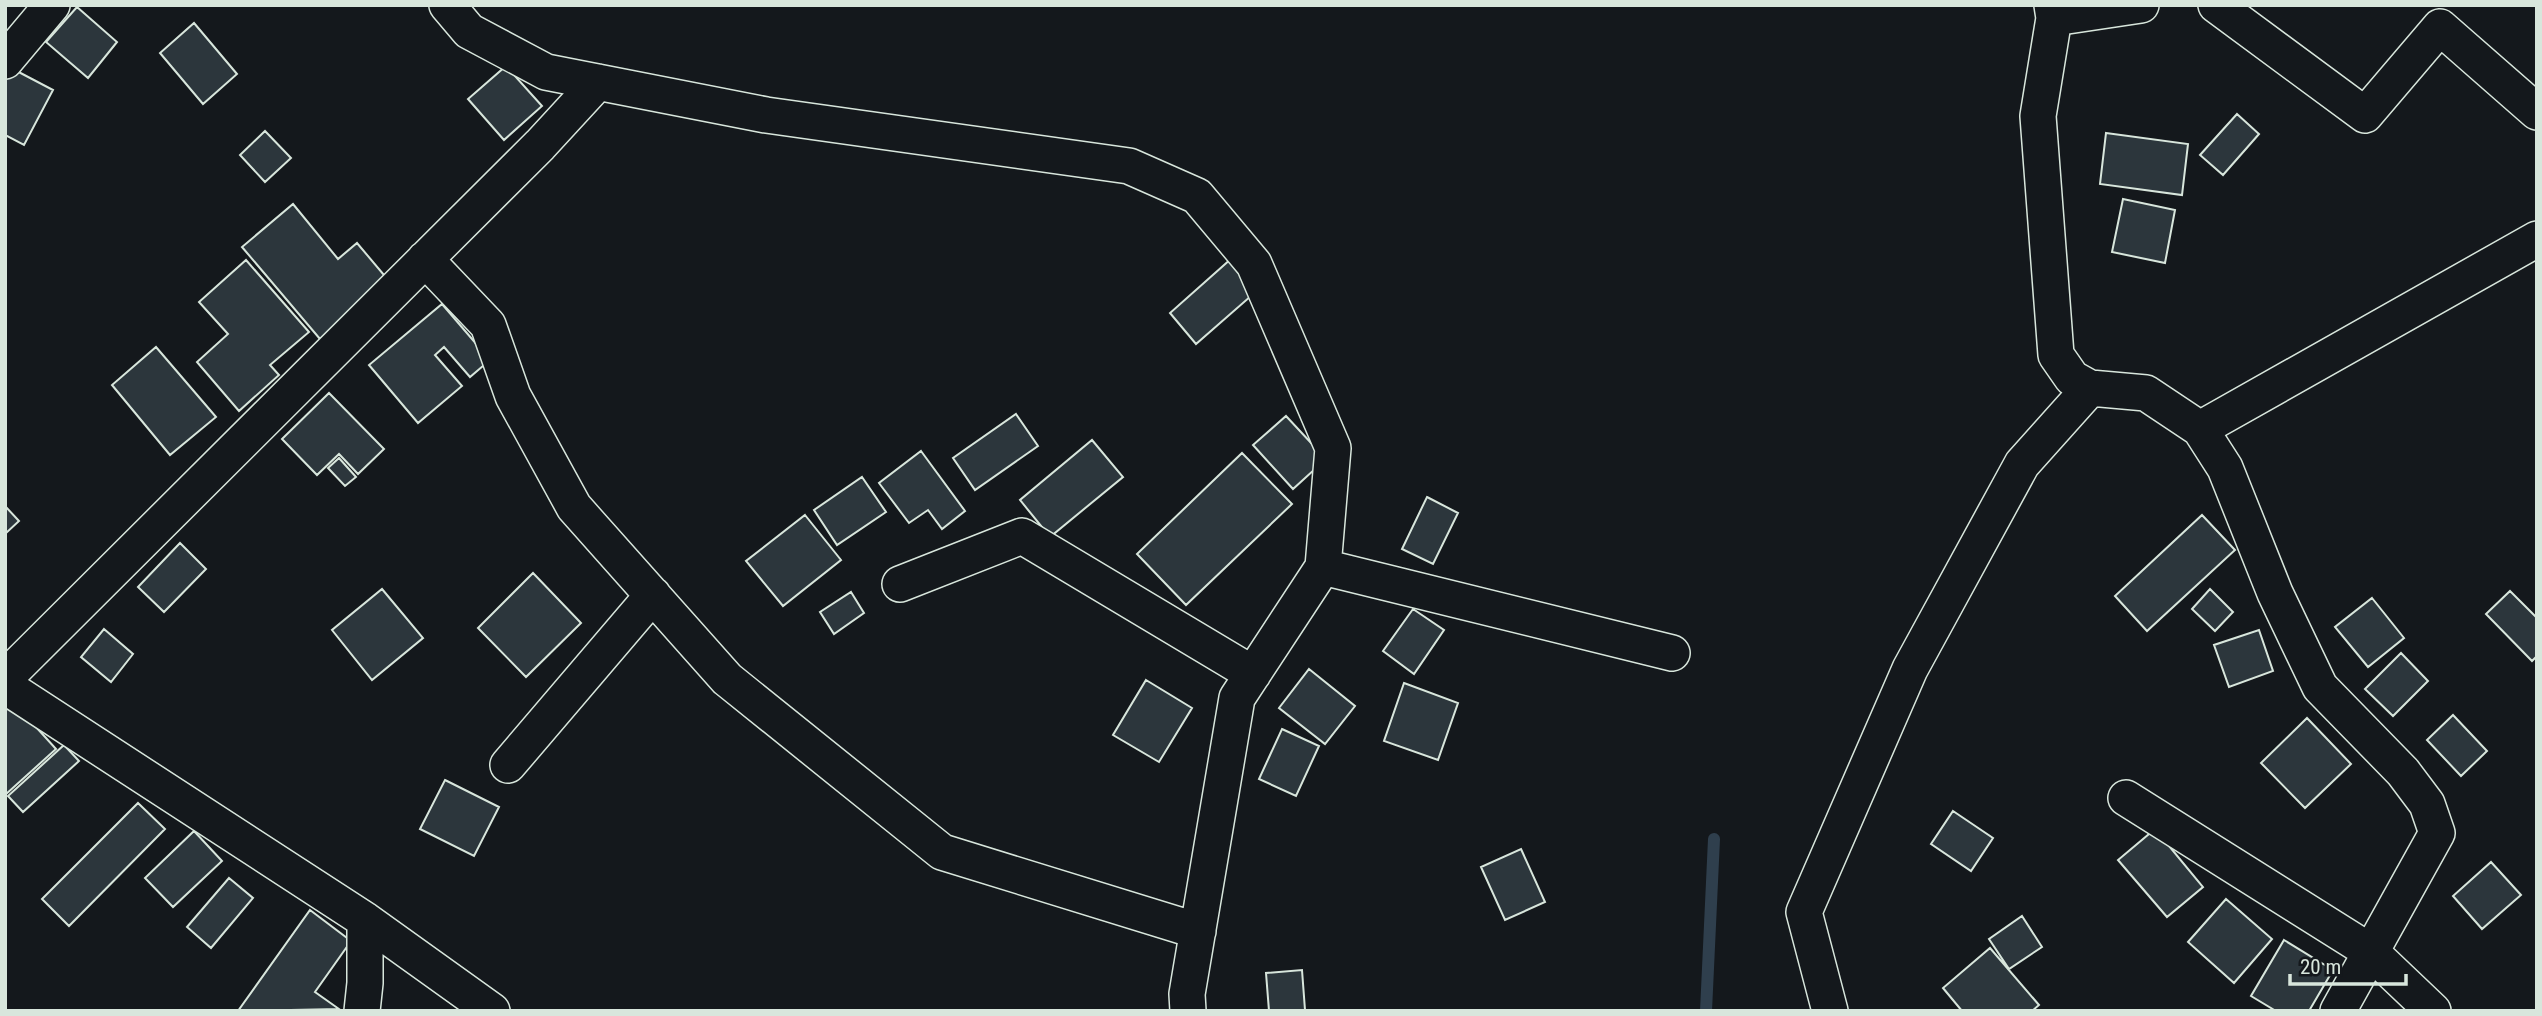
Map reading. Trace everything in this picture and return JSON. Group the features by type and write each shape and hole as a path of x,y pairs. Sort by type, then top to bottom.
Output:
{"street":[{"path":"5,61 52,5"},
{"path":"447,5 469,32 546,72 766,115 1129,166 1197,196 1254,264 1333,448 1323,567 1237,698 1187,994 1188,1011"},
{"path":"2141,5 2053,12 2038,116 2056,355 2072,378 2090,388 2146,393 2200,429 2224,468 2275,593 2320,687 2403,772 2427,804 2437,833 2338,1011"},
{"path":"2216,5 2365,115 2440,27 2537,112"},
{"path":"5,678 540,145 598,82"},
{"path":"2200,429 2537,239"},
{"path":"425,259 488,326 513,396 574,507 727,679 942,852 1198,931"},
{"path":"1830,1011 1804,912 1910,669 2022,464 2090,388"},
{"path":"900,584 1022,536 1253,674"},
{"path":"1323,567 1672,653"},
{"path":"508,765 653,595"},
{"path":"5,687 365,920 492,1011"},
{"path":"2126,798 2371,951 2433,1011"},
{"path":"362,1011 365,920"}],"building":[{"path":"77,7 117,42 88,78 46,42"},
{"path":"194,23 237,74 203,104 160,53"},
{"path":"506,66 542,106 504,140 468,99"},
{"path":"11,68 53,90 24,145 5,135 5,78"},
{"path":"2237,114 2259,134 2223,175 2200,155"},
{"path":"265,131 291,158 265,182 240,155"},
{"path":"2106,133 2188,144 2182,195 2100,184"},
{"path":"2123,199 2175,210 2165,263 2112,252"},
{"path":"293,204 338,259 357,243 389,281 320,339 242,247"},
{"path":"1232,258 1259,289 1196,344 1170,313"},
{"path":"246,260 309,332 270,365 279,375 239,411 197,362 228,334 199,302"},
{"path":"442,304 490,360 470,377 444,347 435,355 462,386 418,423 369,365"},
{"path":"156,347 216,417 170,455 112,385"},
{"path":"329,393 384,449 358,474 339,454 317,475 282,439"},
{"path":"1016,414 1038,446 975,490 953,458"},
{"path":"1286,416 1326,459 1293,489 1253,445"},
{"path":"1092,440 1123,477 1050,537 1020,500"},
{"path":"921,451 965,511 942,529 928,510 909,523 879,483"},
{"path":"1242,453 1292,504 1186,605 1137,554"},
{"path":"339,458 356,477 345,486 328,468"},
{"path":"862,477 886,512 837,545 814,510"},
{"path":"1427,497 1458,513 1433,564 1402,549"},
{"path":"5,506 19,521 5,534"},
{"path":"805,515 841,560 783,606 746,561"},
{"path":"2202,515 2235,550 2147,631 2115,596"},
{"path":"180,543 206,569 164,612 138,587"},
{"path":"533,573 581,623 526,677 478,628"},
{"path":"382,589 423,638 372,680 332,630"},
{"path":"2210,589 2233,612 2215,631 2192,609"},
{"path":"2510,591 2537,618 2537,656 2532,661 2486,614"},
{"path":"851,592 864,613 834,634 820,612"},
{"path":"2372,598 2404,638 2368,667 2335,627"},
{"path":"1413,609 1444,630 1414,674 1383,651"},
{"path":"104,629 133,654 111,682 81,657"},
{"path":"2259,630 2273,671 2229,687 2214,645"},
{"path":"2401,653 2428,681 2393,716 2365,689"},
{"path":"1309,669 1355,706 1325,744 1279,708"},
{"path":"1146,680 1192,708 1159,762 1113,735"},
{"path":"1404,683 1458,703 1438,760 1384,741"},
{"path":"5,695 56,749 5,795"},
{"path":"2453,715 2487,751 2461,776 2427,740"},
{"path":"2307,718 2351,764 2305,808 2261,763"},
{"path":"1282,729 1319,746 1296,796 1259,779"},
{"path":"64,745 79,761 23,812 8,796"},
{"path":"445,780 499,807 474,856 420,829"},
{"path":"138,803 165,829 69,926 42,899"},
{"path":"1953,811 1993,838 1971,871 1931,844"},
{"path":"2155,829 2203,887 2167,917 2118,860"},
{"path":"194,831 222,861 173,907 145,878"},
{"path":"1521,849 1545,902 1505,920 1481,867"},
{"path":"2491,862 2521,895 2482,929 2453,896"},
{"path":"229,878 253,898 211,948 187,927"},
{"path":"2226,899 2272,939 2234,983 2188,942"},
{"path":"310,910 351,941 315,992 339,1009 238,1011"},
{"path":"2022,916 2042,947 2009,969 1989,939"},
{"path":"2284,940 2333,970 2309,1011 2276,1011 2251,996"},
{"path":"1990,948 2039,1005 2032,1011 1962,1011 1943,988"},
{"path":"1302,970 1305,1010 1269,1011 1266,973"}],"waterway":[{"path":"1706,1011 1714,839"}]}
